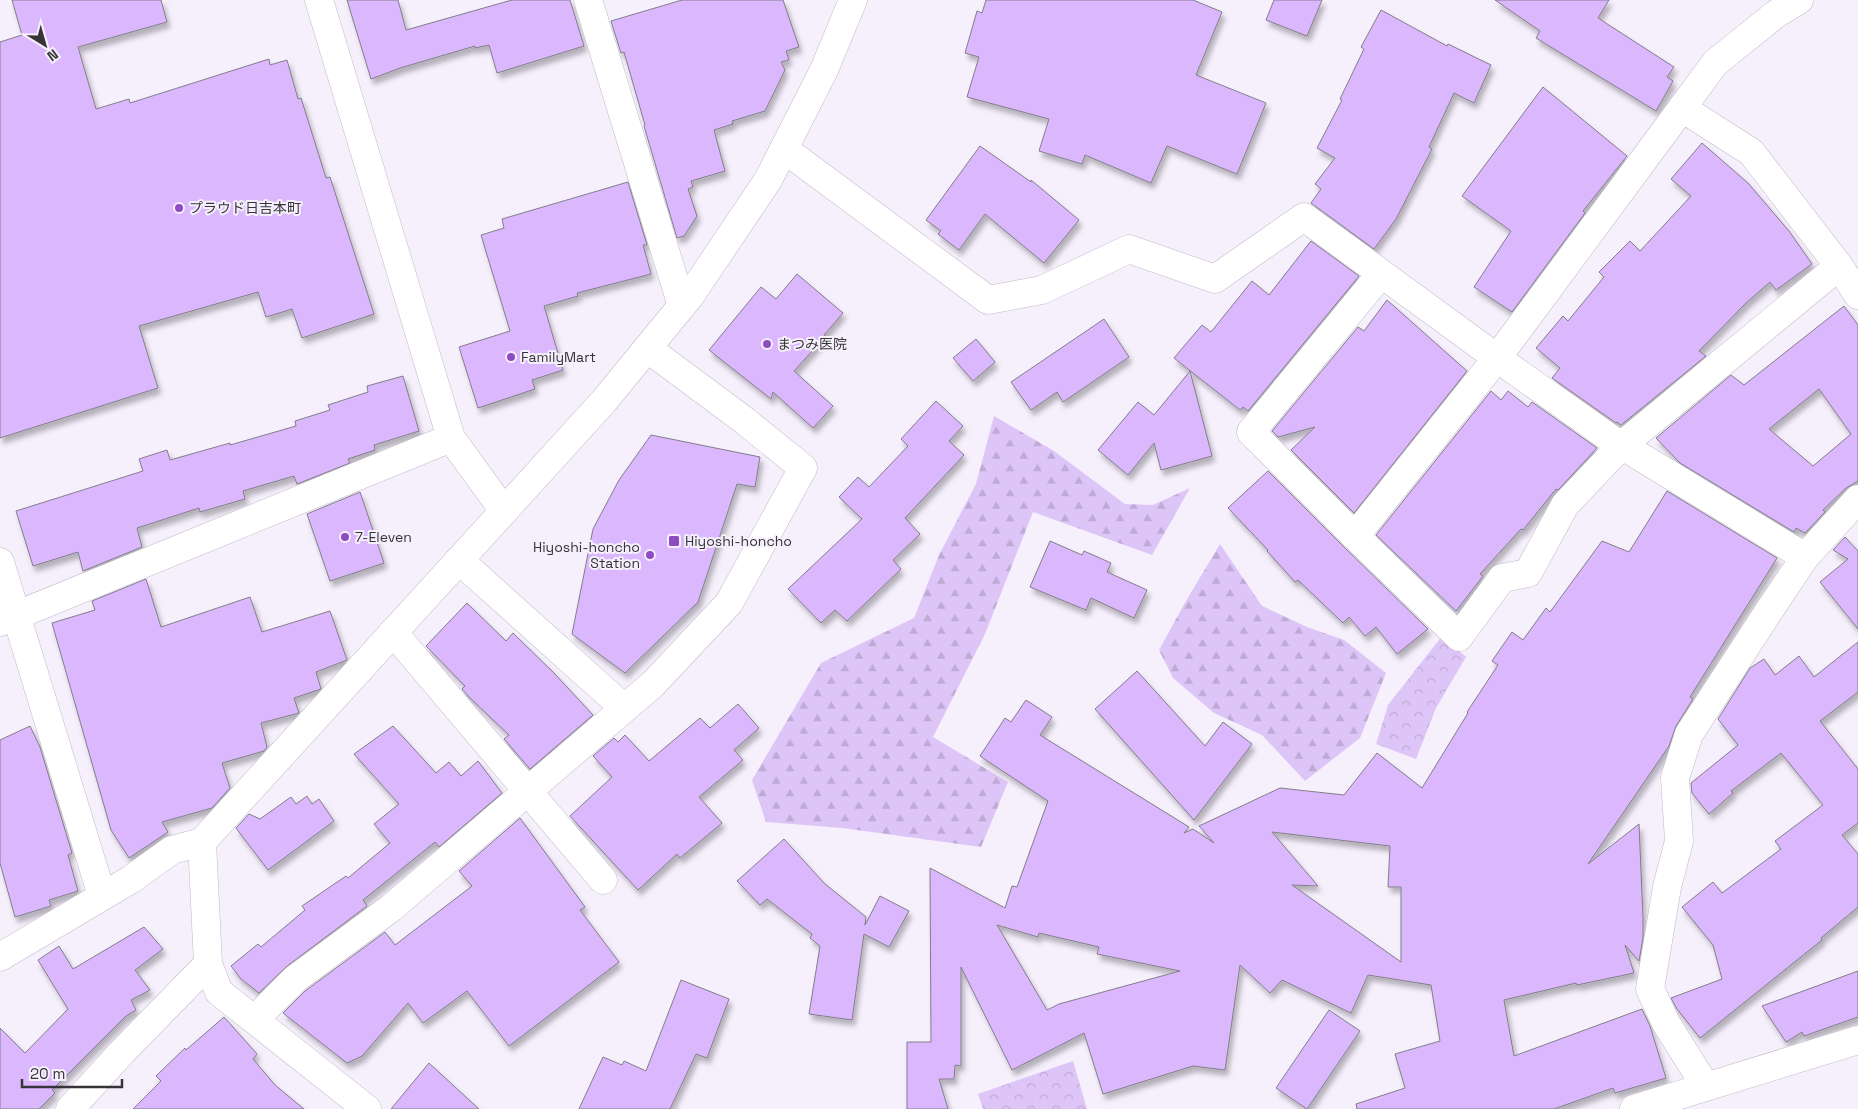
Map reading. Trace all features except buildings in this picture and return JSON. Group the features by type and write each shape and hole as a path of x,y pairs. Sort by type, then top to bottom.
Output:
{"street":[{"path":"319,0 451,438 504,511"},
{"path":"588,0 682,306"},
{"path":"0,957 130,880 172,850 202,842 604,401 682,306 768,180 824,70 853,0"},
{"path":"1355,536 1497,358 1715,63 1776,14 1799,0"},
{"path":"1682,108 1751,152 1839,266 1858,295"},
{"path":"784,149 988,300 1042,290 1129,248 1215,279 1304,217 1621,446 1631,450 1805,557"},
{"path":"1381,274 1251,432 1459,637 1502,578 1528,572 1565,505 1621,446 1839,266"},
{"path":"255,1019 295,978 391,908 653,684 728,603 803,468 745,421 647,348"},
{"path":"8,619 451,438"},
{"path":"1706,1087 1666,1023 1650,989 1667,887 1679,841 1675,778 1689,734 1805,557 1858,499"},
{"path":"459,560 624,708"},
{"path":"0,562 8,619 102,896"},
{"path":"393,632 603,880"},
{"path":"202,842 208,964 219,992 367,1109"},
{"path":"70,1109 208,964"},
{"path":"1634,1109 1858,1040"}],"green space":[{"path":"994,416 1054,451 1125,504 1153,505 1190,488 1152,555 1033,512 985,634 933,737 1008,782 981,847 842,828 766,822 752,780 821,663 914,618 939,555 976,484"},
{"path":"1220,544 1262,606 1307,627 1344,640 1386,673 1360,738 1305,781 1262,735 1214,713 1173,678 1159,650"},
{"path":"1442,636 1466,657 1436,708 1416,759 1376,744 1388,705"},
{"path":"1073,1061 1087,1109 983,1109 978,1094"}],"place":[{"name":"プラウド日吉本町","path":"179,208"},
{"name":"まつみ医院","path":"767,344"},
{"name":"FamilyMart","path":"511,357"},
{"name":"7-Eleven","path":"345,537"},
{"name":"Hiyoshi-honcho","path":"674,541"},
{"name":"Hiyoshi-honcho Station","path":"650,555"}]}
